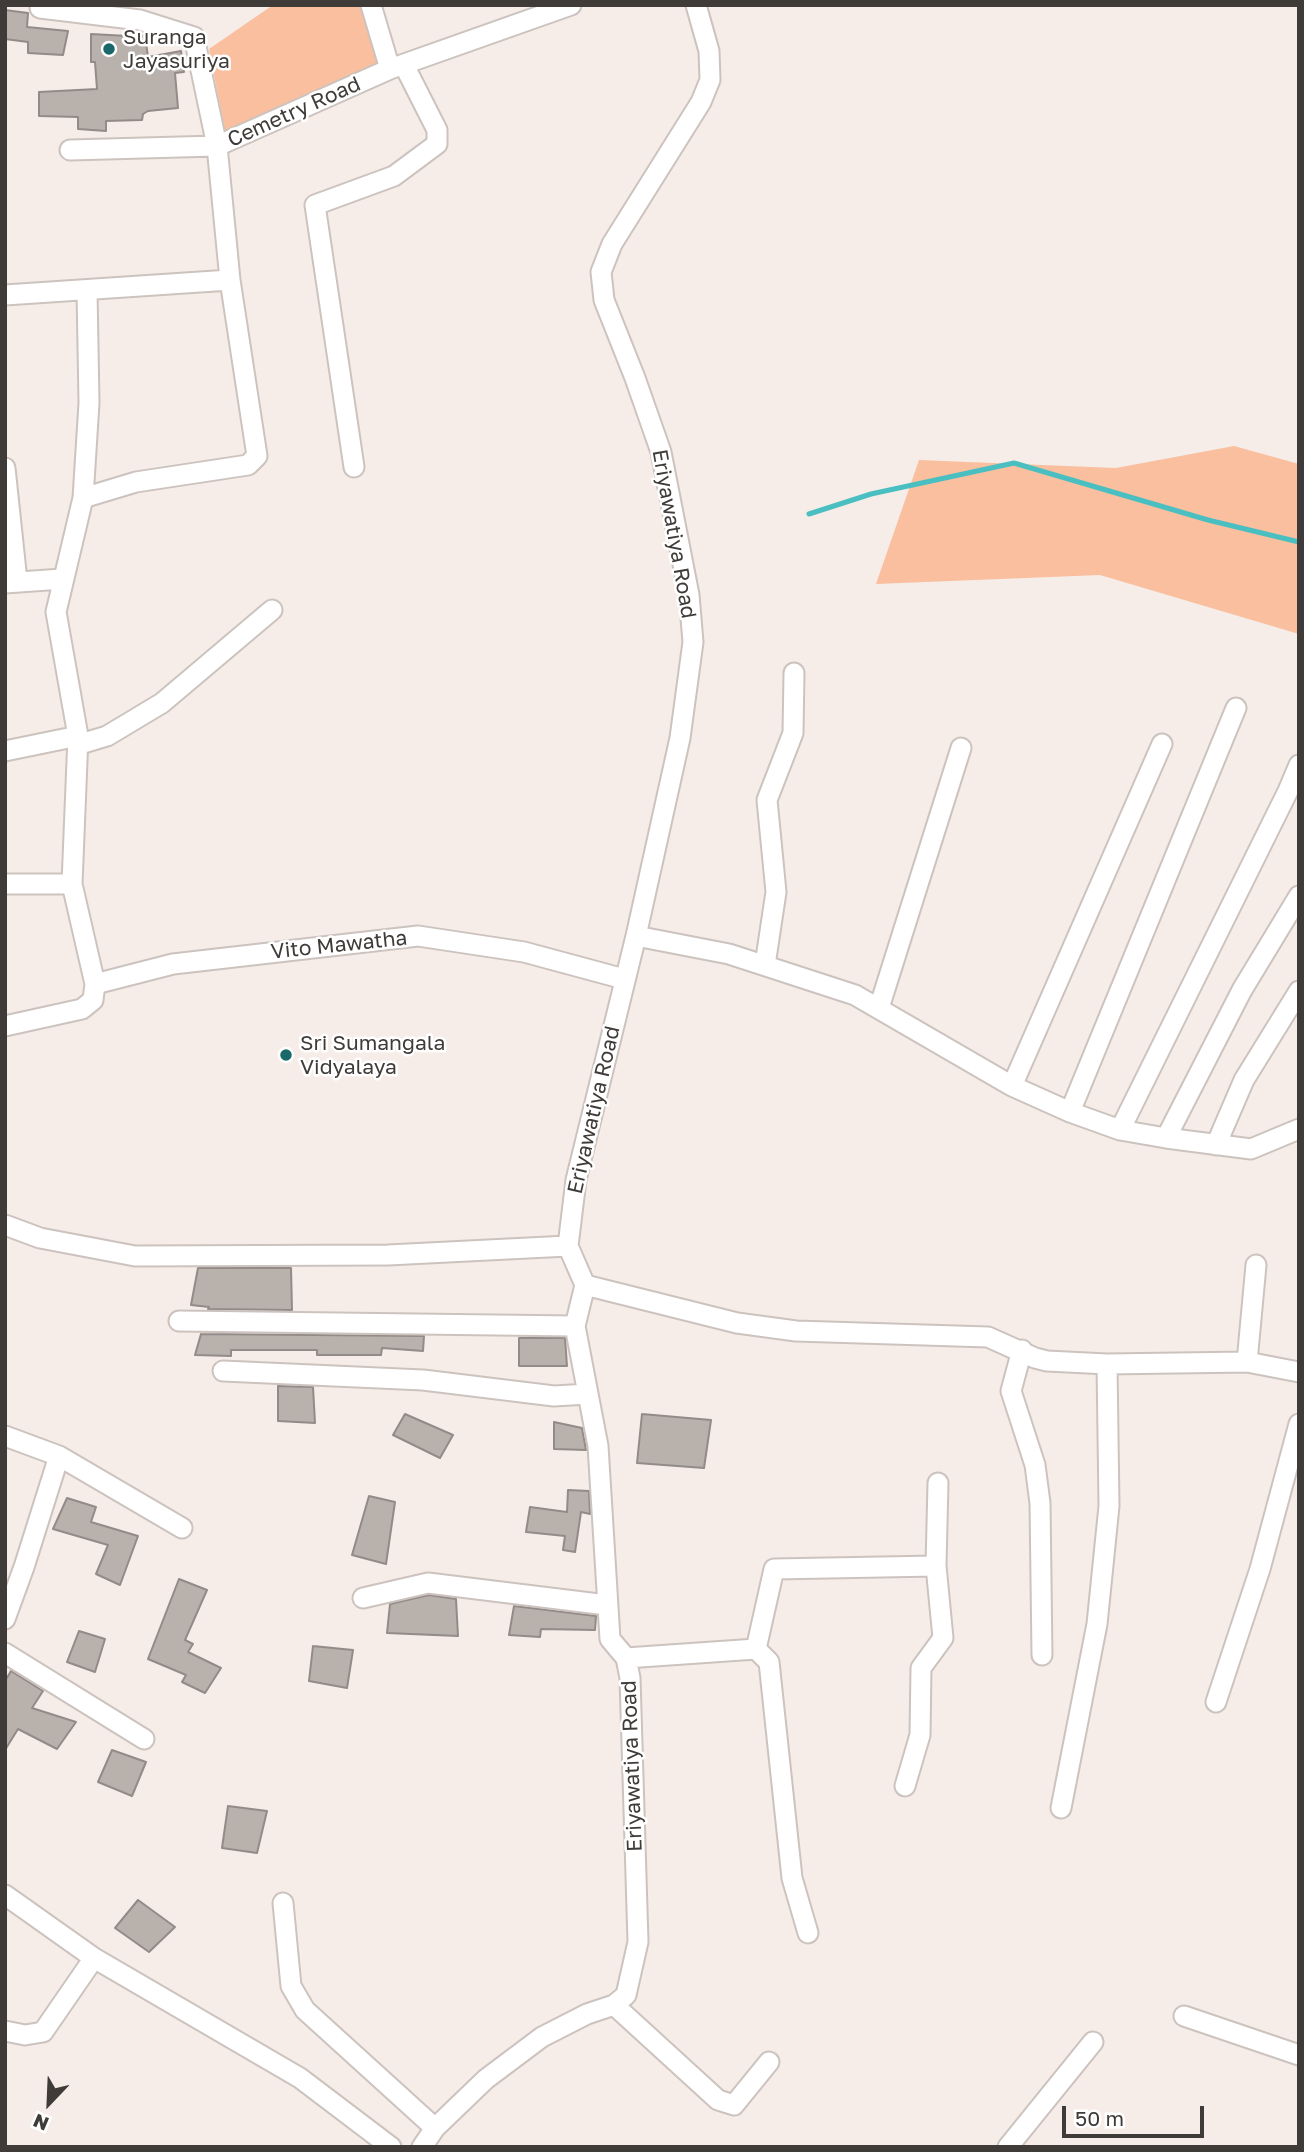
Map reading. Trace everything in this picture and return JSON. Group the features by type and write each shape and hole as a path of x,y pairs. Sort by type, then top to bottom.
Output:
{"street":[{"path":"354,467 315,205 394,176 436,144 437,130 397,67 371,5"},
{"name":"Cemetry Road","path":"70,150 217,146 397,67 571,5"},
{"name":"Eriyawatiya Road","path":"614,2005 625,1994 638,1942 630,1678 626,1658 610,1639 598,1446 575,1325 585,1285 569,1246 576,1180 636,936 680,738 693,642 689,595 661,452 604,300 601,272 612,244 701,103 710,80 709,51 696,5"},
{"path":"40,8 140,20 194,37 217,146 230,281 257,456 248,465 136,482 83,499"},
{"path":"5,295 230,281"},
{"path":"5,1026 82,1009 93,1000 95,984 72,884 78,741 56,612 83,499 89,403 88,290"},
{"path":"5,468 11,582 62,579"},
{"path":"5,751 107,736 162,703 272,610"},
{"path":"765,965 776,892 767,800 793,733 794,673"},
{"path":"1070,1112 1236,708"},
{"path":"1012,1086 1162,744"},
{"path":"878,1008 961,748"},
{"path":"1120,1130 1299,765"},
{"path":"5,884 72,884"},
{"path":"1166,1138 1242,990 1299,896"},
{"name":"Vito Mawatha","path":"95,984 173,964 418,936 524,952 624,979"},
{"path":"636,936 730,954 855,995 1012,1086 1070,1112 1120,1130 1251,1149 1299,1129"},
{"path":"1216,1145 1244,1080 1299,991"},
{"path":"5,1225 40,1238 135,1255 388,1255 569,1246"},
{"path":"1247,1362 1256,1265"},
{"path":"585,1285 737,1322 796,1331 988,1337 1047,1361 1107,1364 1247,1362 1299,1372"},
{"path":"179,1321 575,1325"},
{"path":"1022,1350 1011,1391 1035,1465 1040,1503 1042,1655"},
{"path":"1061,1808 1099,1611 1109,1506 1107,1364"},
{"path":"223,1371 423,1380 554,1396 588,1394"},
{"path":"1216,1702 1260,1569 1299,1424"},
{"path":"5,1436 59,1456 182,1528"},
{"path":"5,1619 59,1456"},
{"path":"905,1786 920,1735 921,1668 943,1638 936,1566 938,1483"},
{"path":"756,1648 774,1569 936,1566"},
{"path":"363,1598 428,1583 607,1605"},
{"path":"626,1658 756,1648"},
{"path":"756,1648 769,1662 792,1878 808,1933"},
{"path":"5,1653 145,1739"},
{"path":"5,1895 93,1958 300,2078 391,2147"},
{"path":"283,1903 291,1986 305,2010 435,2128"},
{"path":"5,2031 25,2035 43,2032 93,1958"},
{"path":"422,2147 435,2128 486,2079 542,2037 587,2014 614,2005 718,2100 734,2105 769,2062"},
{"path":"1185,2016 1299,2055"},
{"path":"1008,2147 1093,2042"}],"shaded area":[{"path":"273,5 360,5 380,62 225,132 209,49"},
{"path":"1234,446 1299,464 1299,634 1100,575 876,584 919,460 1116,468"}],"building":[{"path":"5,10 28,13 27,27 68,31 63,55 28,53 28,42 5,39"},
{"path":"91,34 128,36 128,40 145,35 148,57 181,51 184,72 175,73 178,108 148,111 143,114 142,120 106,121 106,131 78,129 78,117 39,116 39,92 97,89 95,62 91,62"},
{"path":"198,1268 291,1268 292,1310 208,1309 209,1307 191,1305"},
{"path":"201,1334 424,1336 423,1351 382,1348 381,1355 317,1355 317,1350 231,1350 231,1356 195,1355"},
{"path":"519,1338 565,1338 567,1366 519,1366"},
{"path":"278,1386 313,1387 315,1423 278,1421"},
{"path":"405,1414 453,1435 440,1458 393,1435"},
{"path":"642,1414 711,1420 704,1468 637,1463"},
{"path":"554,1422 582,1428 586,1450 554,1449"},
{"path":"568,1490 589,1491 590,1514 581,1512 575,1552 563,1550 565,1536 526,1532 530,1507 567,1512"},
{"path":"369,1496 395,1502 386,1564 352,1555"},
{"path":"67,1498 96,1507 91,1522 138,1536 120,1585 96,1574 108,1545 53,1529"},
{"path":"179,1579 207,1590 185,1640 193,1644 188,1652 221,1668 205,1693 182,1682 186,1675 148,1659"},
{"path":"429,1595 456,1599 458,1636 387,1633 390,1604"},
{"path":"514,1606 596,1616 595,1630 541,1629 540,1637 509,1635"},
{"path":"79,1631 105,1639 95,1672 67,1662"},
{"path":"313,1646 353,1650 347,1688 309,1681"},
{"path":"11,1671 43,1691 32,1708 76,1722 57,1749 18,1729 5,1750 5,1681"},
{"path":"112,1750 146,1762 132,1796 98,1782"},
{"path":"228,1806 267,1811 257,1853 222,1848"},
{"path":"138,1900 175,1927 149,1952 115,1928"}],"waterway":[{"path":"809,514 871,494 1014,463 1208,520 1299,542"}],"place":[{"name":"Suranga Jayasuriya","path":"109,49"},
{"name":"Sri Sumangala Vidyalaya","path":"286,1055"}]}
